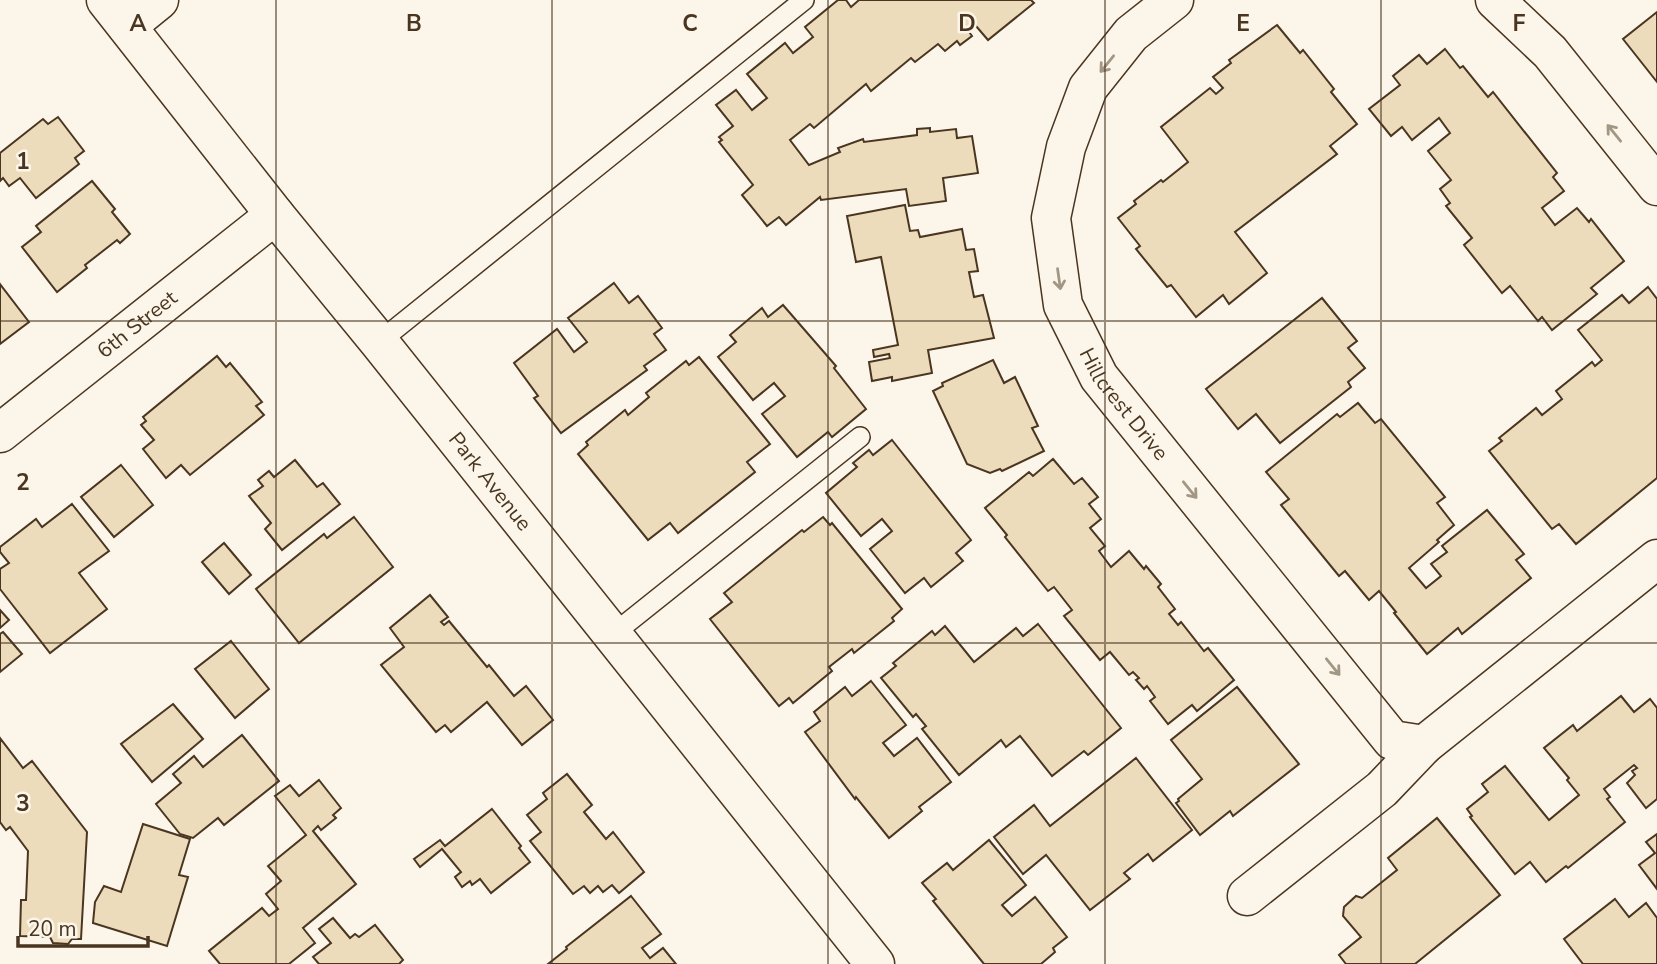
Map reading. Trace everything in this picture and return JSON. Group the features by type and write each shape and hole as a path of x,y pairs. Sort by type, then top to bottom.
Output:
{"street":[{"path":"117,13 159,0"},
{"name":"Hillcrest Drive","path":"1174,0 1130,17 1088,88 1066,147 1051,219 1063,305 1099,377 1392,740 1424,746"},
{"path":"1495,0 1550,52 1657,186"},
{"name":"Park Avenue","path":"117,13 275,215 875,964"},
{"name":"6th Street","path":"0,433 275,215"},
{"path":"1247,895 1382,789 1424,746 1657,559"}],"lane":[{"path":"379,342 804,0"},
{"path":"612,635 860,438"}],"building":[{"path":"838,0 846,0 851,7 859,0 1031,0 1034,3 988,40 976,26 969,32 972,36 960,45 957,41 945,51 938,44 915,62 911,58 871,91 866,84 814,128 810,124 790,140 809,165 840,152 838,148 863,139 864,142 917,135 917,129 930,128 930,132 956,129 957,138 972,136 978,173 943,178 946,201 909,206 906,189 821,200 820,197 786,225 779,217 767,226 742,195 753,185 719,142 722,140 719,137 733,126 716,105 736,90 752,110 767,98 747,74 785,43 793,53 813,37 805,27"},
{"path":"1657,12 1657,82 1623,39"},
{"path":"1277,25 1300,53 1303,50 1334,89 1331,92 1357,124 1330,146 1337,154 1235,232 1267,273 1229,304 1223,295 1196,317 1171,285 1167,287 1136,249 1140,246 1118,218 1136,204 1134,201 1188,162 1161,127 1210,88 1216,94 1223,88 1213,77 1231,63 1229,60"},
{"path":"1445,49 1488,97 1493,92 1557,173 1553,177 1564,191 1542,208 1555,225 1577,208 1589,222 1591,219 1624,261 1591,288 1597,294 1552,330 1542,317 1538,321 1510,286 1502,293 1464,245 1472,238 1446,206 1450,203 1440,189 1451,180 1428,151 1450,133 1439,118 1412,140 1402,127 1391,136 1369,109 1400,85 1393,76 1419,55 1427,64"},
{"path":"58,117 84,151 75,158 79,164 36,198 20,178 9,186 3,178 0,181 0,153 43,119 48,124"},
{"path":"92,181 115,209 112,212 130,234 120,243 117,240 85,265 87,268 57,292 22,247 41,232 36,226"},
{"path":"905,205 910,231 918,230 920,237 962,229 966,250 974,249 978,271 969,272 974,297 983,295 994,338 928,350 932,373 892,381 892,377 872,381 869,362 890,358 889,354 874,357 873,350 898,345 881,257 856,262 847,216"},
{"path":"614,283 629,303 638,296 662,328 654,334 666,350 644,366 647,370 561,433 534,398 538,396 514,363 557,329 574,352 587,342 568,318"},
{"path":"0,284 29,322 0,344"},
{"path":"1648,287 1657,299 1657,478 1576,544 1559,524 1552,529 1489,451 1502,441 1499,438 1536,408 1542,415 1562,399 1556,391 1592,362 1595,366 1602,360 1578,330 1622,295 1629,303"},
{"path":"1322,298 1357,341 1348,348 1365,368 1348,382 1351,387 1280,443 1256,414 1238,429 1206,389"},
{"path":"783,305 836,366 834,368 866,409 832,437 828,432 797,457 762,414 785,396 774,383 753,400 718,357 736,342 730,335 762,308 768,317"},
{"path":"217,356 226,367 230,363 262,402 256,406 264,415 190,475 181,465 166,478 143,449 154,440 141,425 146,421 143,417"},
{"path":"699,357 770,444 747,462 755,472 678,533 670,523 648,540 578,454 588,445 586,442 625,410 628,415 649,397 646,393 686,361 689,365"},
{"path":"993,360 1004,383 1015,377 1038,426 1032,428 1044,451 1002,471 1000,469 990,473 967,464 933,391 943,386 942,383"},
{"path":"1358,403 1375,423 1381,419 1445,497 1437,503 1454,525 1409,568 1426,588 1441,576 1431,564 1447,552 1442,546 1487,510 1524,554 1516,560 1531,578 1462,634 1458,628 1427,654 1379,591 1369,600 1345,571 1339,576 1281,505 1289,499 1266,472 1337,414 1340,417"},
{"path":"892,440 971,540 956,553 963,561 931,587 924,578 905,593 870,549 892,531 882,519 861,536 826,493 857,467 853,463 869,450 873,455"},
{"path":"1053,459 1074,484 1082,478 1098,497 1089,504 1101,519 1090,528 1105,546 1099,551 1111,567 1129,551 1144,569 1146,566 1161,584 1158,587 1175,609 1169,614 1178,625 1181,622 1204,651 1208,648 1234,680 1197,711 1192,705 1168,724 1150,701 1155,697 1147,686 1144,689 1136,680 1139,678 1133,672 1129,675 1110,652 1100,660 1064,616 1072,610 1054,587 1048,591 985,508 1029,472 1033,476"},
{"path":"295,460 317,487 323,483 340,504 282,550 265,529 271,523 249,496 263,486 258,480 269,471 274,477"},
{"path":"121,465 153,505 114,537 81,497"},
{"path":"72,504 109,551 79,573 107,609 50,653 0,589 0,569 9,563 0,552 0,547 36,519 42,527"},
{"path":"354,517 393,567 299,643 256,589 324,534 327,538"},
{"path":"823,517 830,525 832,523 902,609 892,618 894,621 854,653 852,649 829,667 832,671 793,703 789,698 779,706 710,619 732,602 724,593 802,530 804,532"},
{"path":"224,543 251,575 229,594 202,562"},
{"path":"430,595 448,617 441,622 444,625 449,621 514,696 526,686 553,720 522,745 487,702 451,732 445,725 436,732 381,665 404,647 390,628"},
{"path":"0,610 9,620 0,628"},
{"path":"1038,624 1121,728 1088,755 1084,751 1052,776 1020,736 1006,747 1001,740 959,775 922,729 926,726 916,714 913,717 881,678 896,666 893,663 932,631 935,635 945,626 974,662 1016,628 1023,636"},
{"path":"3,632 22,654 0,672 0,634"},
{"path":"231,641 269,689 235,718 195,669"},
{"path":"871,681 906,725 883,743 894,756 917,738 951,782 919,807 922,811 889,838 856,797 855,799 805,732 820,721 814,712 845,687 852,696"},
{"path":"1237,687 1299,764 1233,816 1230,811 1200,835 1176,803 1202,779 1171,740"},
{"path":"1621,696 1634,712 1650,699 1657,708 1657,799 1646,808 1627,783 1635,775 1632,771 1637,768 1634,765 1604,789 1610,797 1607,799 1625,822 1568,868 1566,866 1546,882 1530,862 1515,874 1470,817 1472,816 1467,809 1488,792 1482,784 1505,766 1549,820 1579,795 1567,780 1569,778 1544,748 1573,725 1577,731"},
{"path":"173,704 203,739 152,782 121,744"},
{"path":"242,735 279,781 224,825 218,818 193,838 180,834 156,804 181,783 173,774 194,756 203,767"},
{"path":"0,738 23,768 32,761 87,832 81,939 72,939 68,944 53,943 50,937 20,936 21,900 26,900 28,851 10,827 6,830 0,822"},
{"path":"1136,758 1192,830 1153,861 1148,854 1124,873 1130,879 1090,910 1046,855 1023,874 994,837 1034,805 1050,826"},
{"path":"567,774 592,805 584,812 606,839 613,832 644,872 619,893 612,885 603,892 598,886 590,893 584,886 573,894 530,841 541,832 527,815 547,799 543,793"},
{"path":"319,780 341,808 333,815 336,818 321,830 318,826 313,831 356,884 303,928 315,943 289,964 220,964 209,951 262,908 269,916 278,909 266,894 281,881 268,866 306,835 275,796 290,785 299,796"},
{"path":"492,809 530,862 491,893 480,879 472,885 470,881 462,887 455,877 461,872 442,849 420,867 414,859 440,840 445,846"},
{"path":"1437,818 1500,895 1415,964 1346,964 1339,955 1361,937 1343,916 1344,907 1356,896 1362,898 1397,870 1388,858"},
{"path":"143,824 190,839 179,875 188,877 167,946 93,923 95,902 104,886 121,892"},
{"path":"1657,834 1657,889 1639,865 1655,853 1646,842"},
{"path":"989,840 1026,885 1002,905 1012,916 1035,897 1067,937 1053,948 1055,952 1041,964 984,964 933,901 936,899 922,883 947,863 953,870"},
{"path":"631,896 661,934 642,948 650,958 663,948 676,964 548,964 567,949 566,947"},
{"path":"1615,899 1629,917 1646,903 1657,918 1657,964 1583,964 1564,939"},
{"path":"333,918 350,938 355,934 359,937 375,925 403,960 399,964 319,964 313,957 331,943 319,929"}]}
